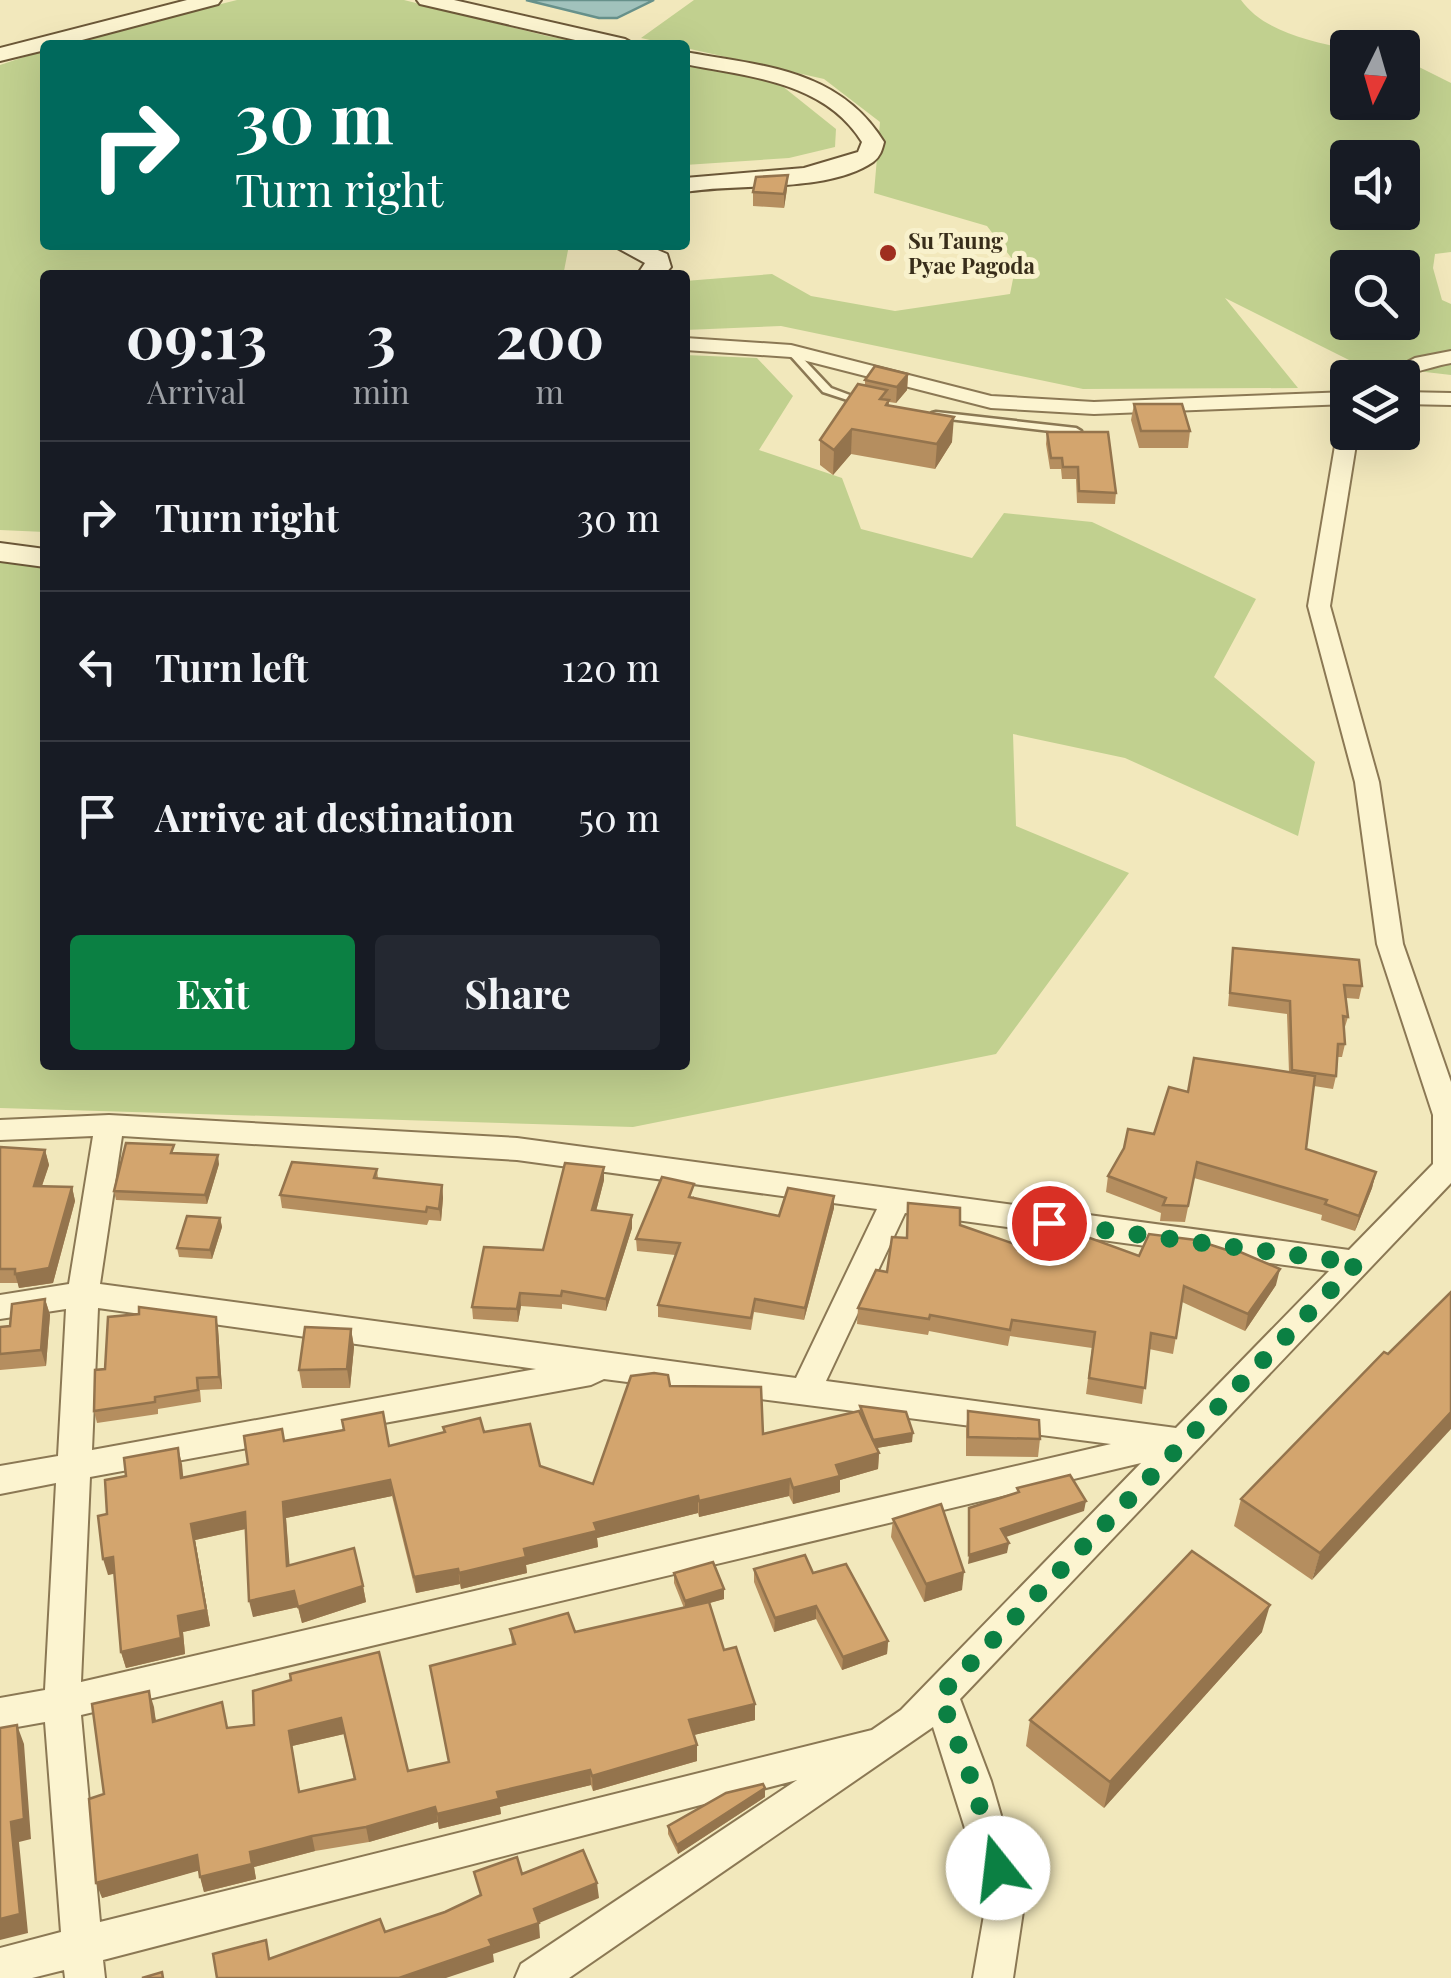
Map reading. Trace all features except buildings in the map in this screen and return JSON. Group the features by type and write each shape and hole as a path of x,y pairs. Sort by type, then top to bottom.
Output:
{"main road":[{"path":"58,40 211,0"},
{"path":"427,0 602,40"},
{"path":"0,55 40,45"},
{"path":"690,59 805,85 855,113 873,142 868,156 832,171 690,183"},
{"path":"636,250 658,259 654,270"},
{"path":"0,552 40,557"}],"street":[{"path":"690,344 791,351 990,402 1094,408 1330,398"},
{"path":"1420,363 1451,358"},
{"path":"1420,398 1451,399"},
{"path":"535,1978 914,1722 1448,1167 1448,1115 1390,944 1367,782 1332,643 1318,606 1344,450"},
{"path":"0,1130 109,1125 518,1150 1357,1263"},
{"path":"83,1962 62,1703 83,1294 109,1125"},
{"path":"806,1392 895,1203"},
{"path":"0,1307 83,1294 617,1368 1186,1440"},
{"path":"0,1480 617,1368"},
{"path":"0,1714 62,1703 1186,1440"},
{"path":"940,1695 972,1781 1006,1898 993,1978"},
{"path":"0,1967 83,1962 888,1740"}],"lane":[{"path":"791,351 827,390 846,400 882,406"},
{"path":"917,412 1076,431"}],"green space":[{"path":"237,0 404,0 570,40 77,40"},
{"path":"694,0 1241,0 1275,27 1330,45 1330,120 1420,120 1420,68 1451,83 1451,252 1435,254 1433,268 1442,300 1451,304 1451,375 1420,371 1420,360 1349,360 1225,298 1298,388 1083,389 781,326 690,330 690,281 772,274 811,296 895,311 1010,294 1016,264 987,226 874,193 880,122 824,79 690,49 690,40 641,38"},
{"path":"40,52 40,250 568,250 564,270 40,270 40,532 0,530 0,65"},
{"path":"690,62 781,85 836,129 835,147 789,158 690,165"},
{"path":"690,355 757,358 793,396 759,450 842,478 861,529 972,558 1004,513 1092,522 1256,599 1214,677 1315,762 1298,836 1125,758 1013,734 1016,826 1129,873 996,1054 633,1127 0,1108 0,560 40,568 40,1070 690,1070"}],"water":[{"path":"526,0 654,0 617,18 599,18"}],"place":[{"name":"Su Taung Pyae Pagoda","path":"888,253"}],"route":[{"path":"998,1868 972,1781 940,1695 1357,1263 1049,1223"}]}
